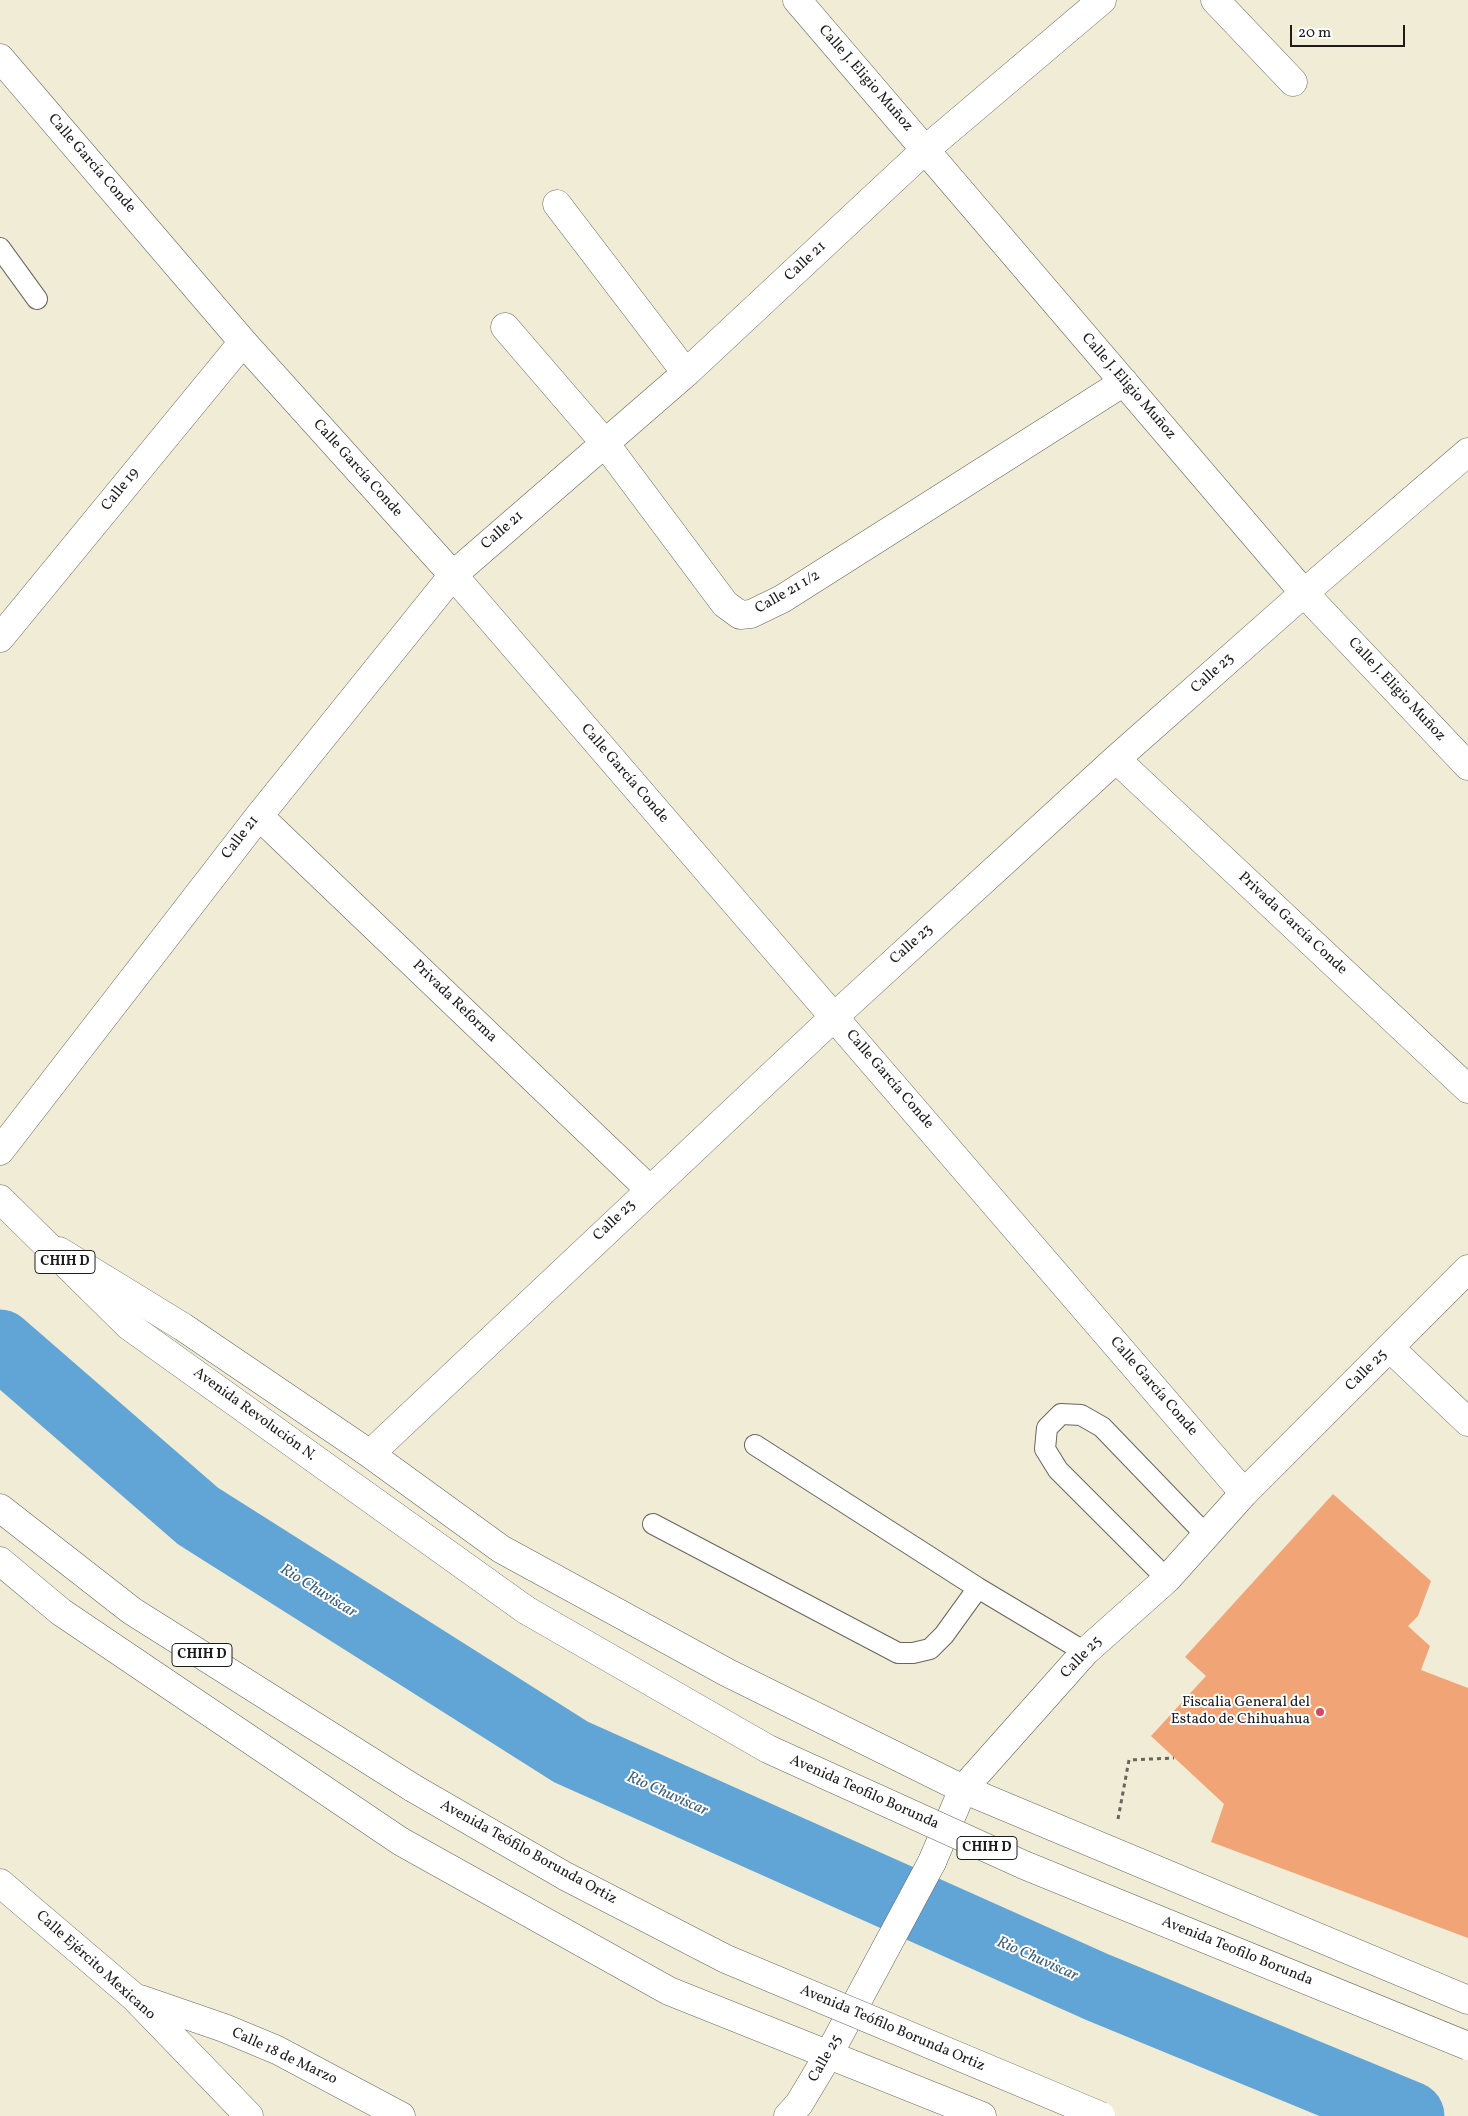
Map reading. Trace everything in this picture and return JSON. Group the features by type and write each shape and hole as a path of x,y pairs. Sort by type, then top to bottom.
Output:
{"street":[{"name":"Calle J. Eligio Muñoz","path":"797,0 1304,593 1468,766"},
{"name":"Calle 21","path":"0,1152 258,816 453,575 604,442 686,373 925,150 1102,0"},
{"path":"1215,0 1293,82"},
{"name":"Calle García Conde","path":"0,58 243,342 453,575 1244,1493"},
{"path":"557,204 686,373"},
{"name":"Calle 21 1/2","path":"505,327 604,442 725,604 740,615 751,614 782,599 1124,382"},
{"name":"Calle 19","path":"0,638 243,342"},
{"name":"Calle 23","path":"370,1454 834,1016 1116,759 1304,593 1468,452"},
{"name":"Privada García Conde","path":"1116,759 1468,1088"},
{"name":"Privada Reforma","path":"258,816 649,1189"},
{"name":"Avenida Revolución N.","path":"0,1199 129,1326 526,1610"},
{"path":"46,1244 183,1327 370,1454 501,1550 728,1673 963,1789 1468,2000"},
{"name":"Calle 25","path":"788,2116 799,2104 829,2054 869,1981 932,1862 963,1789 1085,1652 1167,1579 1244,1493 1468,1269"},
{"path":"1390,1348 1468,1422"},
{"name":"Avenida Teófilo Borunda Ortiz","path":"0,1508 132,1611 413,1788 565,1876 726,1959 1101,2116"},
{"path":"0,1561 62,1612 400,1841 669,1991 982,2116"},
{"name":"Avenida Teofilo Borunda","path":"526,1610 768,1749 1024,1865 1468,2046"},
{"name":"Calle Ejército Mexicano","path":"0,1883 134,1997 250,2116"},
{"name":"Calle 18 de Marzo","path":"134,1997 224,2028 277,2050 401,2116"}],"lane":[{"path":"0,248 37,299"},
{"path":"1167,1579 1058,1470 1045,1449 1047,1428 1061,1414 1081,1415 1102,1427 1206,1535"},
{"path":"754,1445 978,1588 1085,1652"},
{"path":"654,1524 898,1653 913,1653 930,1648 944,1635 978,1588"}],"path":[{"path":"1112,1851 1129,1760 1174,1758"}],"building":[{"name":"Fiscalia General del Estado de Chihuahua","path":"1333,1494 1431,1581 1418,1616 1408,1626 1430,1646 1421,1670 1468,1688 1468,1938 1211,1842 1224,1804 1151,1736 1206,1676 1185,1657"}],"waterway":[{"name":"Rio Chuviscar","path":"0,1344 198,1516 571,1752 1097,1987 1410,2116"}],"place":[{"name":"Fiscalia General del Estado de Chihuahua","path":"1320,1712"}]}
